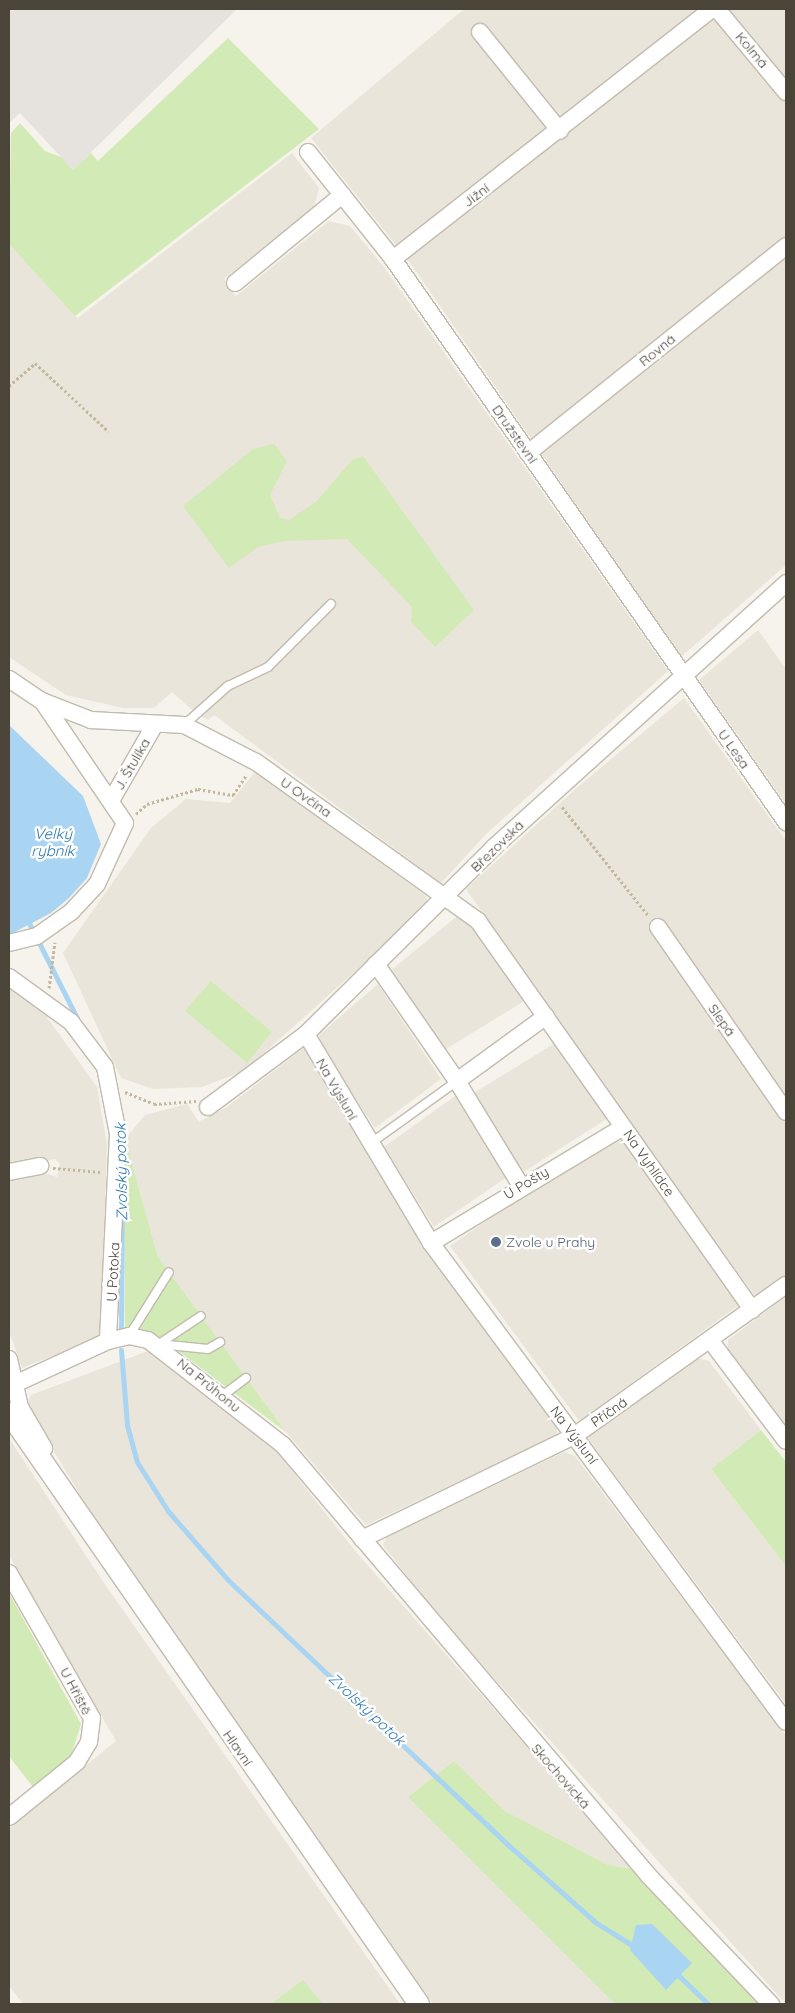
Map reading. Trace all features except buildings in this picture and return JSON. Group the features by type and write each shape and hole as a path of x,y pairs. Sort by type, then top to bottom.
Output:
{"street":[{"name":"Jižní","path":"393,259 560,131 712,9"},
{"name":"Kolmá","path":"717,9 786,92"},
{"path":"480,32 560,131"},
{"name":"Družstevní","path":"308,152 393,259 682,675"},
{"path":"235,283 342,195"},
{"name":"Rovná","path":"528,453 786,246"},
{"name":"Březovská","path":"208,1107 306,1034 552,794 786,583"},
{"name":"U Lesa","path":"682,675 786,822"},
{"name":"J. Štulíka","path":"9,679 42,702 91,720 154,726 112,799"},
{"name":"J. Štulíka","path":"42,702 112,799 125,823"},
{"name":"U Ovčína","path":"154,726 184,725 256,762 447,896"},
{"path":"9,943 37,936 60,920 97,884 125,823"},
{"name":"Na Vyhlídce","path":"447,896 478,921 752,1310"},
{"name":"Slepá","path":"658,927 786,1112"},
{"path":"376,964 457,1081 521,1186"},
{"name":"U Potoka","path":"9,977 50,1004 92,1046 105,1067 118,1134 108,1342"},
{"path":"457,1081 546,1016"},
{"name":"Na Výsluní","path":"306,1034 369,1144 431,1242 786,1722"},
{"name":"U Pošty","path":"431,1242 521,1186 624,1127"},
{"path":"9,1172 40,1166"},
{"name":"Příčná","path":"362,1539 574,1436 786,1285"},
{"path":"17,1383 108,1342 129,1336"},
{"name":"Na Průhonu","path":"129,1336 159,1344 283,1445 362,1539"},
{"path":"710,1340 786,1441"},
{"name":"Hlavní","path":"9,1359 17,1383 20,1407 49,1458 59,1490"},
{"name":"Hlavní","path":"9,1413 59,1490 419,2004"},
{"name":"Skochovická","path":"362,1539 649,1876 771,2004"},
{"name":"U Hřiště","path":"9,1573 92,1718 89,1742 77,1762 9,1817"}],"lane":[{"path":"184,725 228,686 268,667 331,604"},
{"path":"369,1144 457,1081"},
{"path":"129,1336 169,1272"},
{"path":"159,1344 201,1316"},
{"path":"159,1344 208,1349 220,1342"},
{"path":"222,1396 246,1378"}],"path":[{"path":"9,386 35,363 108,431"},
{"path":"125,823 147,804 173,795 198,789 233,795 256,762"},
{"path":"552,794 658,927"},
{"path":"50,1004 60,920"},
{"path":"119,1088 154,1104 197,1101 208,1107"},
{"path":"40,1166 69,1172 117,1172"}],"shaded area":[{"path":"9,9 237,9 73,170 20,113 9,123"},
{"path":"464,9 786,9 786,565 681,657 411,264 311,138"},
{"path":"292,153 319,188 314,207 224,279 236,296 329,221 350,226 384,267 668,671 487,833 441,883 214,715 208,720 197,714 172,692 154,708 123,708 66,695 9,657 9,244 78,318"},
{"path":"758,630 786,669 786,804 699,680"},
{"path":"684,698 786,841 786,1100 658,921 649,921 786,1122 786,1275 756,1297 620,1111 466,889 572,792"},
{"path":"255,772 426,896 428,906 244,1071 202,1087 153,1089 121,1078 63,953 151,828 186,799 230,803"},
{"path":"462,912 524,1001 443,1051 390,971"},
{"path":"378,984 441,1079 375,1128 324,1051 319,1035"},
{"path":"9,985 34,999 97,1087 107,1144 101,1337 22,1368 9,1331 9,1179 41,1172 57,1177 60,1164 55,1159 9,1168"},
{"path":"555,1043 608,1118 522,1173 472,1094"},
{"path":"306,1046 408,1221 557,1428 557,1435 366,1525 286,1432 158,1257 125,1139 145,1115 187,1104 199,1122 227,1107"},
{"path":"455,1096 507,1177 434,1227 384,1147"},
{"path":"621,1140 739,1305 579,1421 450,1246 526,1193"},
{"path":"786,1296 786,1433 727,1356 728,1340"},
{"path":"148,1351 278,1453 356,1552 634,1869 608,1865 505,1811 454,1761 408,1797 615,2004 433,2004 99,1526 26,1405 31,1395"},
{"path":"698,1358 709,1361 761,1430 711,1469 786,1566 786,1704 587,1437"},
{"path":"9,1438 104,1583 400,2004 323,2004 303,1981 271,2004 23,2004 9,1986 9,1828 116,1741 9,1555"},
{"path":"564,1452 575,1456 786,1736 786,2004 435,1612 383,1545 387,1537"}],"green space":[{"path":"228,38 319,129 75,316 9,244 11,133 20,123 45,151 61,157 73,170 91,153 98,161"},
{"path":"274,444 287,461 270,495 280,518 289,520 316,502 352,460 363,456 474,610 435,647 411,622 412,607 347,539 284,541 258,547 229,568 183,506 253,449"},
{"path":"211,981 272,1032 247,1063 185,1011"},
{"path":"125,1139 158,1257 286,1432 161,1338 125,1330"},
{"path":"761,1430 786,1462 786,1566 711,1469"},
{"path":"9,1593 81,1724 71,1756 33,1787 9,1756"},
{"path":"454,1761 505,1811 608,1865 634,1869 764,2004 615,2004 408,1797"},
{"path":"303,1980 323,2004 271,2004"}],"water":[{"name":"Velký rybník","path":"9,725 83,796 101,844 87,878 69,898 51,913 9,935"},
{"path":"652,1924 692,1963 666,1990 630,1950 636,1925"}],"waterway":[{"name":"Zvolský potok","path":"28,921 77,1018"},
{"name":"Zvolský potok","path":"121,1328 122,1216"},
{"name":"Zvolský potok","path":"121,1350 127,1425 137,1462 168,1511 228,1580 514,1850 595,1922 635,1947"},
{"name":"Zvolský potok","path":"676,1973 708,2004"}],"place":[{"name":"Zvole u Prahy","path":"496,1242"}]}
